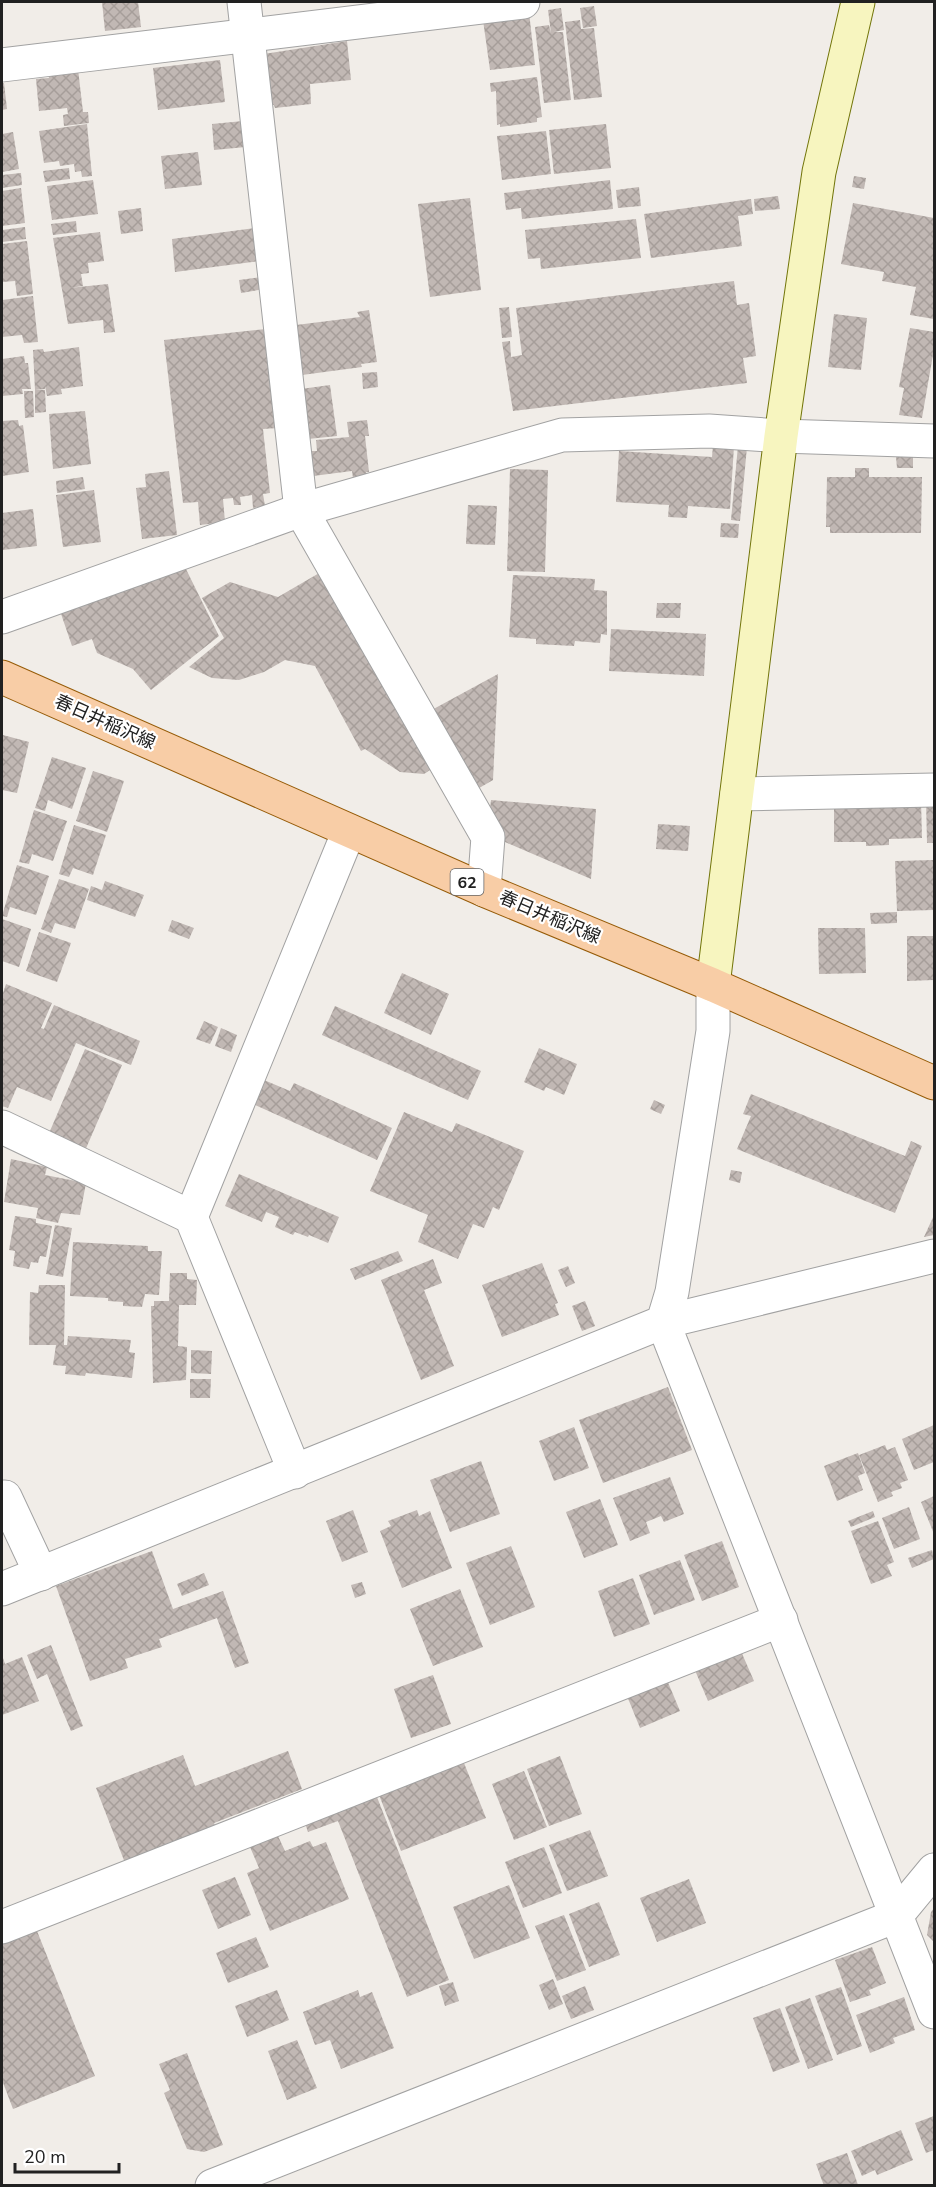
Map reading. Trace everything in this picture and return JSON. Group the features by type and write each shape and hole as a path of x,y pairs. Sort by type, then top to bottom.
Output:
{"main road":[{"name":"春日井稲沢線","path":"2,676 484,890 713,985 934,1083"}],"street":[{"path":"244,2 301,510 488,837 484,890"},
{"path":"2,65 523,2"},
{"path":"858,2 819,171 781,436 713,985 713,1031 672,1292 663,1322 934,2012"},
{"path":"2,617 301,510 562,435 709,430 781,436 934,441"},
{"path":"737,794 934,790"},
{"path":"190,1217 349,831"},
{"path":"2,1127 190,1217 296,1472"},
{"path":"2,1589 663,1322 934,1256"},
{"path":"2,1497 5,1497 41,1574"},
{"path":"2,1927 781,1620"},
{"path":"212,2186 896,1916 934,1870"}],"building":[{"path":"102,2 138,2 141,27 105,31"},
{"path":"594,6 597,26 583,28 580,8"},
{"path":"561,8 564,30 554,32 563,32 571,100 544,103 535,27 549,25 551,33 548,10"},
{"path":"529,12 535,65 490,70 483,20"},
{"path":"580,20 581,29 594,28 602,97 574,100 565,22"},
{"path":"347,41 351,80 310,84 311,104 275,108 274,105 269,105 264,54"},
{"path":"220,60 225,102 158,110 153,68"},
{"path":"78,69 83,112 88,112 89,123 64,126 63,115 68,114 67,108 39,111 36,79 49,78 48,73"},
{"path":"537,77 542,117 537,118 537,122 500,127 500,124 497,125 496,91 491,92 490,83"},
{"path":"2,83 4,83 7,109 2,110"},
{"path":"243,121 246,147 214,150 212,124"},
{"path":"87,124 92,176 82,177 81,171 75,172 74,164 60,166 59,161 44,163 39,131"},
{"path":"606,124 611,168 554,174 549,130"},
{"path":"546,131 551,174 502,180 497,136"},
{"path":"13,132 19,169 2,172 2,134"},
{"path":"198,152 202,185 165,189 161,156"},
{"path":"69,168 70,179 45,182 43,171"},
{"path":"21,173 22,185 2,188 2,175"},
{"path":"854,176 866,178 864,189 852,187"},
{"path":"93,180 98,214 52,220 47,186"},
{"path":"610,180 613,209 522,219 521,208 506,210 504,193"},
{"path":"639,187 641,206 618,208 616,190"},
{"path":"21,188 25,223 2,226 2,191"},
{"path":"778,196 780,209 755,211 754,199"},
{"path":"470,198 481,290 430,297 418,204"},
{"path":"751,199 753,214 738,216 742,246 651,258 644,214"},
{"path":"853,203 934,218 934,319 910,315 916,287 882,281 884,272 841,264"},
{"path":"141,208 143,231 121,234 118,211"},
{"path":"636,219 641,258 541,269 540,258 528,259 525,230"},
{"path":"76,221 77,232 53,235 51,224"},
{"path":"25,227 26,239 2,242 2,230"},
{"path":"255,228 260,261 175,272 172,239"},
{"path":"100,232 104,261 88,263 89,273 81,274 83,286 69,288 108,284 115,332 104,333 103,320 68,324 53,238"},
{"path":"27,241 33,294 17,296 15,281 2,282 2,244"},
{"path":"262,277 264,289 241,293 239,280"},
{"path":"734,281 737,305 749,303 756,356 743,358 747,383 513,411 502,342 510,341 511,357 522,355 516,308"},
{"path":"33,296 38,342 24,343 22,335 2,337 2,300"},
{"path":"509,307 512,337 502,338 499,308"},
{"path":"369,310 377,362 361,364 362,367 302,375 296,325 360,317 357,312"},
{"path":"834,314 867,318 861,370 828,367"},
{"path":"910,328 934,332 934,349 922,418 899,415 904,388 899,387"},
{"path":"266,329 278,428 263,429 270,493 263,494 265,506 253,508 252,495 240,497 241,505 234,505 233,498 223,499 225,522 200,525 198,502 183,503 164,340"},
{"path":"79,347 83,386 61,389 62,394 47,396 45,386 45,389 35,390 33,350 43,349 44,352"},
{"path":"24,356 25,363 28,363 31,389 22,389 23,394 2,396 2,359"},
{"path":"377,372 378,387 363,389 362,373"},
{"path":"330,385 337,436 308,439 301,389"},
{"path":"35,390 45,390 46,412 35,413"},
{"path":"24,391 33,391 34,417 25,418"},
{"path":"85,411 91,464 53,469 49,414"},
{"path":"18,420 19,426 23,425 29,472 2,476 2,421"},
{"path":"367,420 369,436 365,436 369,472 366,472 367,476 353,478 352,471 313,476 310,451 317,451 316,440 349,437 347,422"},
{"path":"713,445 734,446 730,509 688,506 687,518 668,517 669,505 616,502 619,451 712,457"},
{"path":"738,446 747,447 740,521 731,520"},
{"path":"896,457 913,457 913,468 897,468"},
{"path":"855,468 869,468 869,477 922,477 921,533 830,533 830,527 826,527 827,477 855,477"},
{"path":"510,469 548,470 545,572 507,571"},
{"path":"169,471 177,535 142,539 136,488 146,487 145,474"},
{"path":"83,477 85,489 57,493 56,481"},
{"path":"94,490 101,542 63,547 56,495"},
{"path":"468,505 497,506 495,545 466,544"},
{"path":"33,509 37,546 3,550 2,513"},
{"path":"721,523 739,524 738,538 720,537"},
{"path":"183,563 219,636 151,690 133,669 97,653 92,639 72,646 59,608"},
{"path":"321,572 433,768 424,774 400,772 365,749 361,751 315,666 285,660 264,672 239,680 212,678 189,667 224,638 202,598 230,582 278,597"},
{"path":"513,575 595,579 594,590 607,591 607,635 601,634 600,643 575,641 574,646 536,644 536,639 509,637"},
{"path":"657,603 681,603 680,618 656,618"},
{"path":"611,629 706,634 704,676 609,671"},
{"path":"498,674 493,780 474,791 428,712"},
{"path":"3,735 29,742 17,793 2,790"},
{"path":"52,757 86,768 72,809 48,800 45,811 35,808"},
{"path":"93,771 124,781 107,832 76,821"},
{"path":"926,799 934,799 934,843 927,843"},
{"path":"491,800 596,809 591,879 505,842 489,818"},
{"path":"921,800 922,838 889,839 889,845 866,846 866,842 834,842 834,802"},
{"path":"34,810 67,821 53,861 32,854 29,864 19,862"},
{"path":"658,824 690,826 688,851 656,849"},
{"path":"74,825 106,835 93,875 73,868 69,877 59,874"},
{"path":"934,860 934,910 897,911 895,861"},
{"path":"17,865 49,876 36,915 10,907 7,917 2,916"},
{"path":"59,879 89,889 75,929 55,923 51,933 41,929"},
{"path":"105,881 144,895 135,917 87,900 91,886 102,890"},
{"path":"897,912 897,923 871,924 870,913"},
{"path":"2,919 31,929 19,967 2,961"},
{"path":"172,920 194,928 189,939 168,931"},
{"path":"818,928 865,928 866,973 819,974"},
{"path":"39,932 71,943 57,982 26,971"},
{"path":"907,936 934,936 934,980 907,981"},
{"path":"402,973 449,994 431,1035 384,1013"},
{"path":"6,984 52,1003 41,1028 44,1029 54,1005 140,1041 131,1065 76,1043 51,1101 17,1087 8,1108 2,1106 2,996"},
{"path":"335,1006 481,1071 468,1100 322,1035"},
{"path":"204,1021 218,1027 210,1044 196,1039"},
{"path":"221,1028 237,1035 231,1052 215,1046"},
{"path":"539,1048 577,1064 564,1095 546,1087 544,1091 524,1082"},
{"path":"85,1049 122,1065 84,1153 47,1138"},
{"path":"264,1080 290,1091 294,1083 392,1128 377,1160 253,1104"},
{"path":"751,1094 905,1156 911,1141 922,1146 895,1213 737,1149 751,1116 743,1114"},
{"path":"654,1100 665,1105 661,1114 650,1109"},
{"path":"404,1112 452,1132 456,1123 524,1151 499,1210 493,1207 484,1228 473,1224 458,1259 418,1242 428,1215 370,1191"},
{"path":"11,1159 47,1167 45,1175 86,1183 80,1215 61,1213 58,1223 36,1218 38,1208 4,1202"},
{"path":"731,1170 742,1172 740,1183 729,1180"},
{"path":"239,1174 339,1217 328,1243 309,1235 308,1237 295,1232 293,1235 275,1227 279,1217 266,1212 262,1222 225,1206"},
{"path":"934,1215 934,1235 924,1237"},
{"path":"15,1216 36,1219 36,1223 52,1226 46,1257 40,1256 38,1263 31,1262 29,1269 13,1266 15,1251 9,1250"},
{"path":"55,1225 72,1228 63,1277 46,1274"},
{"path":"73,1242 148,1246 148,1251 162,1251 159,1295 145,1294 142,1307 123,1306 123,1302 108,1301 108,1298 70,1296"},
{"path":"398,1251 403,1261 355,1280 350,1269"},
{"path":"433,1259 442,1283 424,1290 454,1366 421,1380 381,1280"},
{"path":"542,1263 558,1303 555,1304 559,1315 502,1337 482,1285"},
{"path":"568,1266 575,1283 566,1287 558,1270"},
{"path":"170,1273 187,1273 187,1279 197,1280 196,1305 179,1305 178,1346 187,1347 186,1380 153,1383 151,1306 154,1306 154,1301 169,1301"},
{"path":"39,1285 65,1285 64,1345 67,1345 68,1336 131,1340 129,1352 135,1353 132,1378 86,1373 85,1376 65,1374 66,1366 53,1365 56,1345 29,1345 30,1292 38,1293"},
{"path":"585,1301 595,1326 582,1331 572,1306"},
{"path":"191,1350 212,1351 211,1374 191,1373"},
{"path":"190,1379 211,1379 210,1398 190,1398"},
{"path":"668,1387 692,1450 603,1483 579,1420"},
{"path":"934,1425 934,1462 914,1470 902,1439"},
{"path":"574,1427 589,1468 554,1481 539,1441"},
{"path":"885,1445 887,1450 895,1447 908,1480 900,1483 902,1488 891,1492 893,1496 878,1502 859,1455"},
{"path":"858,1453 865,1473 858,1476 863,1490 837,1501 824,1466"},
{"path":"481,1461 500,1514 450,1532 430,1480"},
{"path":"670,1477 684,1514 664,1522 661,1516 646,1522 650,1533 630,1541 613,1498"},
{"path":"934,1496 934,1534 921,1502"},
{"path":"600,1499 618,1545 584,1558 566,1512"},
{"path":"909,1507 920,1539 894,1549 882,1518"},
{"path":"353,1510 368,1552 342,1562 326,1521"},
{"path":"417,1510 419,1516 430,1511 452,1568 402,1588 380,1531 391,1526 388,1521"},
{"path":"873,1511 875,1517 851,1527 848,1521"},
{"path":"878,1521 894,1562 887,1565 892,1576 871,1584 851,1531"},
{"path":"722,1541 739,1587 702,1601 684,1555"},
{"path":"511,1546 535,1607 490,1625 466,1563"},
{"path":"932,1550 934,1559 912,1568 908,1558"},
{"path":"152,1551 173,1609 223,1591 249,1663 235,1668 217,1618 159,1639 162,1647 125,1659 128,1668 90,1681 56,1586"},
{"path":"680,1560 695,1600 654,1615 639,1575"},
{"path":"204,1573 209,1585 182,1596 177,1584"},
{"path":"633,1578 650,1624 614,1637 598,1591"},
{"path":"362,1582 366,1594 355,1598 351,1585"},
{"path":"460,1589 483,1647 433,1666 410,1609"},
{"path":"51,1645 83,1726 71,1731 47,1674 37,1679 27,1655"},
{"path":"740,1649 754,1681 708,1701 694,1668"},
{"path":"2,1655 5,1664 22,1657 39,1701 2,1715"},
{"path":"433,1675 451,1724 411,1738 394,1689"},
{"path":"667,1680 680,1711 640,1728 627,1696"},
{"path":"288,1751 302,1789 214,1823 216,1828 125,1863 96,1788 183,1755 195,1786"},
{"path":"560,1756 582,1814 549,1826 527,1769"},
{"path":"464,1763 486,1818 401,1851 379,1795"},
{"path":"524,1771 547,1827 514,1840 492,1784"},
{"path":"375,1792 449,1980 407,1997 338,1821 308,1832 304,1820"},
{"path":"590,1830 608,1876 567,1891 549,1845"},
{"path":"278,1836 285,1851 310,1841 313,1847 326,1842 349,1899 270,1931 247,1873 259,1868 250,1847"},
{"path":"544,1847 562,1893 523,1908 505,1862"},
{"path":"235,1877 251,1915 218,1929 202,1890"},
{"path":"689,1879 706,1923 657,1942 640,1898"},
{"path":"509,1885 530,1938 474,1959 453,1907"},
{"path":"599,1902 620,1955 589,1967 569,1914"},
{"path":"934,1908 934,1942 927,1935 931,1912"},
{"path":"564,1915 586,1970 557,1981 535,1926"},
{"path":"37,1931 95,2076 13,2109 2,2080 2,1944"},
{"path":"256,1937 269,1967 228,1983 216,1953"},
{"path":"872,1947 886,1983 869,1990 871,1995 850,2002 835,1960"},
{"path":"553,1979 563,2004 549,2010 539,1985"},
{"path":"453,1982 459,2001 445,2006 439,1986"},
{"path":"585,1986 594,2010 571,2019 562,1996"},
{"path":"841,1987 862,2046 837,2055 815,1996"},
{"path":"277,1990 289,2020 247,2037 235,2006"},
{"path":"358,1990 360,1997 372,1992 394,2048 341,2069 330,2040 315,2045 303,2012"},
{"path":"904,1997 915,2030 893,2038 895,2043 870,2053 856,2015"},
{"path":"810,1998 833,2060 808,2069 785,2007"},
{"path":"780,2008 800,2062 773,2072 753,2018"},
{"path":"297,2040 317,2088 287,2100 268,2051"},
{"path":"187,2053 223,2145 204,2152 187,2149 164,2093 170,2090 159,2064"},
{"path":"934,2116 934,2150 926,2153 915,2123"},
{"path":"901,2130 913,2160 877,2175 875,2170 862,2176 851,2151"},
{"path":"847,2153 858,2185 824,2186 816,2164"}]}
